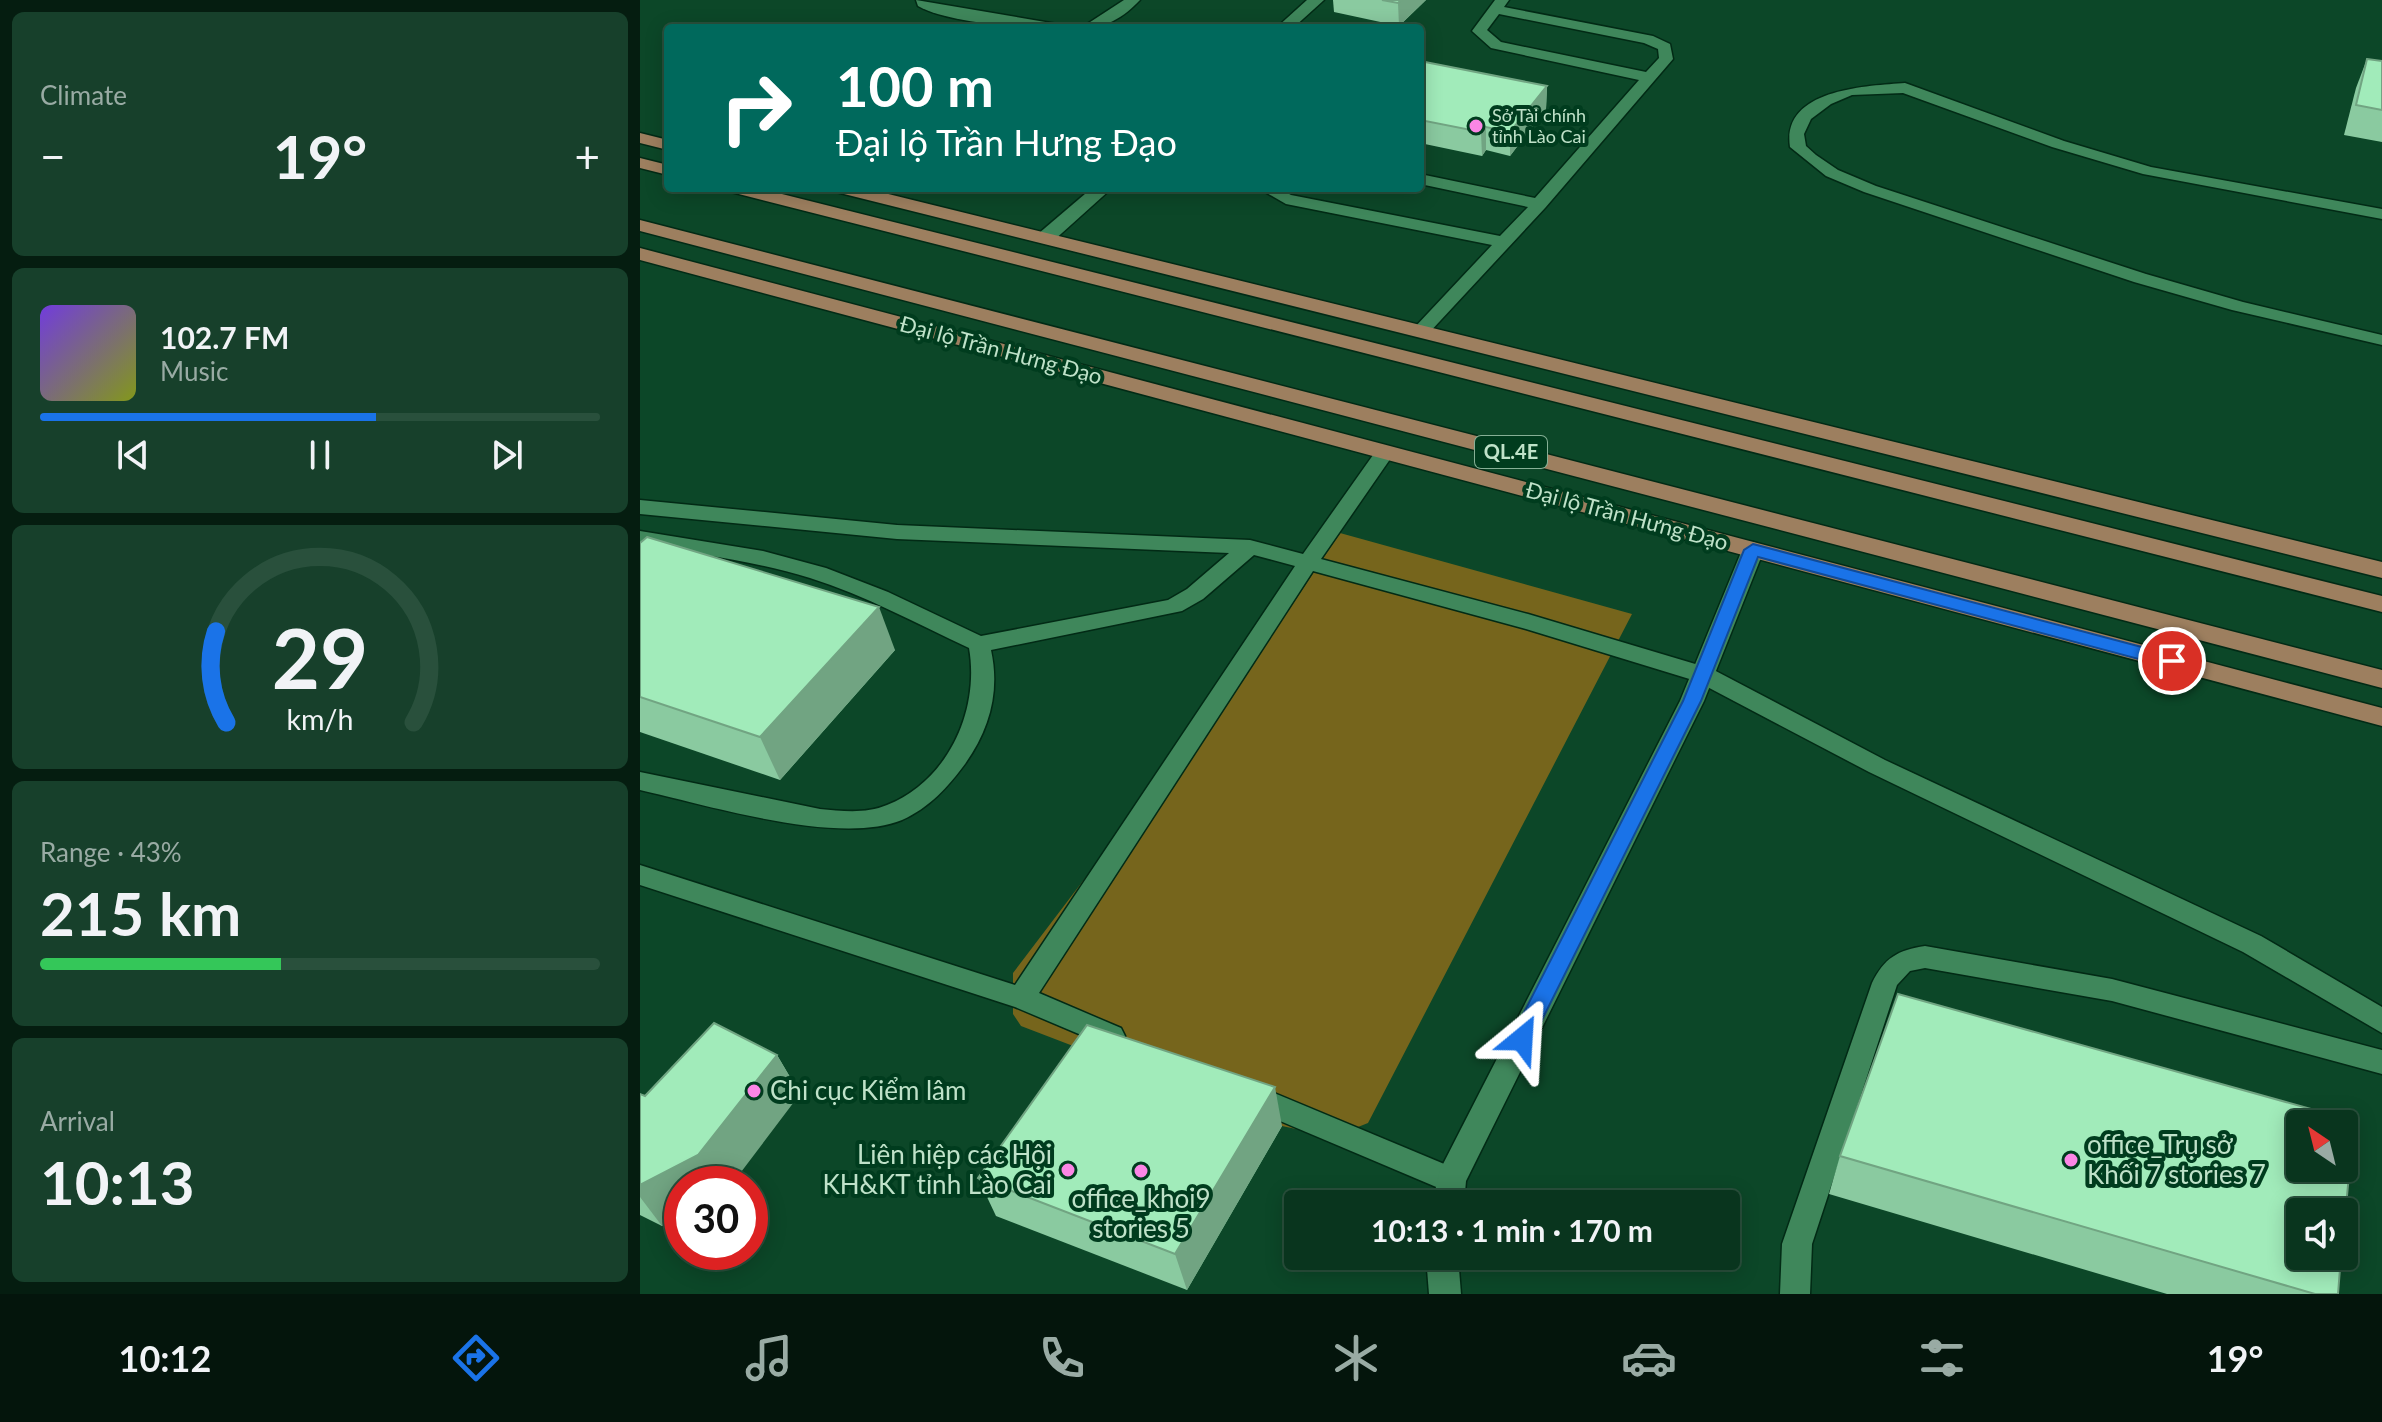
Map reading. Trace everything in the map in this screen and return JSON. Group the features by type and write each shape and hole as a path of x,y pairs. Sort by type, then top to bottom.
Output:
{"main road":[{"path":"640,138 664,144"},
{"path":"640,163 664,169"},
{"path":"753,192 2382,604"},
{"path":"858,192 2382,570"},
{"name":"Đại lộ Trần Hưng Đạo","path":"640,225 2382,679"},
{"name":"Đại lộ Trần Hưng Đạo","path":"640,254 2382,717"}],"street":[{"path":"1289,24 1316,0"},
{"path":"1045,238 1098,192"},
{"path":"1450,1190 1704,675 1753,550"},
{"path":"1443,1270 1445,1294"}],"lane":[{"path":"923,0 934,9 1031,24"},
{"path":"1098,24 1133,0"},
{"path":"1421,331 1539,204 1651,78 1666,59 1665,47 1648,39 1498,4 1479,31 1496,45 1651,78"},
{"path":"2382,214 2149,171 2058,144 1905,88 1850,91 1826,101 1804,117 1796,134 1798,147 1810,158 1832,173 1870,189 2140,278 2238,306 2382,340"},
{"path":"1424,180 1539,204"},
{"path":"1273,192 1286,199 1504,242"},
{"path":"1021,998 1309,561 1385,452"},
{"path":"640,507 897,532 1250,547 1309,561 1704,675 1877,766 2252,944 2382,1021"},
{"path":"640,538 763,558 819,573 880,597 979,644 1174,606 1195,594 1250,547"},
{"path":"640,781 813,818 854,823 882,818 918,800 945,775 966,743 981,710 986,674 979,644"},
{"path":"640,875 1021,998 1136,1046"},
{"path":"1795,1294 1797,1244 1885,983 1893,968 1903,960 1925,957 2112,990 2382,1062"},
{"path":"1222,1083 1445,1190"}],"shaded area":[{"path":"1340,533 1632,614 1368,1123 1333,1137 1282,1126 1021,1026 1013,1014 1013,973 1288,611"}],"building":[{"path":"2367,59 2382,61 2382,110 2356,105"},
{"path":"1424,62 1547,86 1510,132 1486,127 1481,132 1424,121"},
{"path":"647,537 879,607 760,737 640,697 640,543"},
{"name":"office_Trụ sở Khối 7 stories 7","path":"1898,994 2315,1110 2286,1110 2286,1182 2348,1182 2347,1198 2286,1198 2286,1270 2340,1270 2338,1294 2315,1294 1840,1156"},
{"path":"714,1023 777,1055 698,1155 677,1166 664,1166 664,1173 640,1185 640,1094 645,1096"},
{"name":"office_khoi9 stories 5","path":"1087,1025 1275,1087 1175,1254 978,1178"}],"place":[{"name":"Sở Tài chính tỉnh Lào Cai","path":"1476,126"},
{"name":"Chi cục Kiểm lâm","path":"754,1091"},
{"name":"office_Trụ sở Khối 7 stories 7","path":"2071,1160"},
{"name":"Liên hiệp các Hội KH&KT tỉnh Lào Cai","path":"1068,1170"},
{"name":"office_khoi9 stories 5","path":"1141,1171"}],"route":[{"path":"1522,1039 1692,701 1753,550 2172,661"}]}
